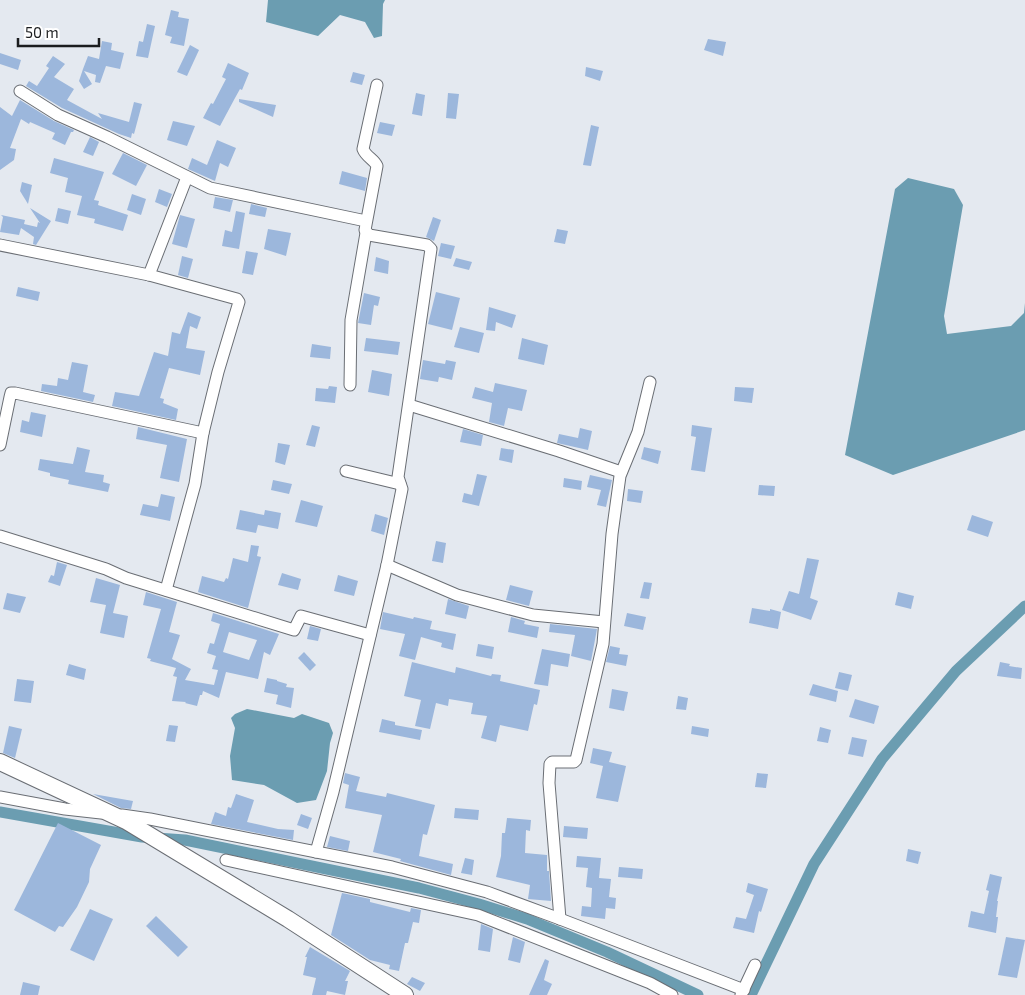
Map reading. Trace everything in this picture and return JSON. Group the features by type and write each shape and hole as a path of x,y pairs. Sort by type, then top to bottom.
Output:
{"street":[{"path":"350,385 351,320 366,233 364,230 377,166 376,162 366,155 363,149 377,85"},
{"path":"20,91 58,115 210,188 366,221"},
{"path":"149,275 187,177"},
{"path":"316,852 333,792 402,489 398,477 431,249 427,245 366,233"},
{"path":"0,245 149,275 237,299 239,302 218,372 203,433 195,484 166,590"},
{"path":"560,919 549,783 550,764 552,762 570,763 576,760 604,644 604,622 612,534 621,472 638,432 650,382"},
{"path":"0,445 10,397 15,393 203,433"},
{"path":"409,405 560,451 621,472"},
{"path":"346,470 400,484"},
{"path":"0,536 106,569 126,578 294,630 301,616 370,635"},
{"path":"386,565 457,595 533,614 604,622"},
{"path":"0,762 119,818 187,857 288,919 405,995"},
{"path":"0,797 119,818 150,819 392,867 487,892 560,919 743,993 755,965"},
{"path":"226,860 478,915 650,983 672,995"}],"water":[{"path":"268,0 385,0 383,4 382,36 374,38 365,22 340,15 318,36 266,22"},
{"path":"908,178 954,189 963,205 944,316 947,334 1011,326 1024,313 1025,303 1025,430 893,475 845,455 895,189"},
{"path":"247,709 294,718 302,714 329,723 333,733 327,771 316,800 297,803 264,785 232,780 230,756 235,728 231,718 235,714"}],"building":[{"path":"171,10 179,12 178,17 189,19 184,46 170,43 172,37 165,35"},
{"path":"147,24 155,26 148,58 136,56 139,41 143,42"},
{"path":"708,39 726,42 723,56 704,50"},
{"path":"102,41 112,43 111,50 124,53 120,69 106,66 100,83 95,82 96,75 84,71 92,84 84,89 79,81 83,69 88,56 99,59"},
{"path":"190,45 199,50 187,76 177,72"},
{"path":"0,53 21,60 18,70 0,64"},
{"path":"53,56 65,64 54,77 74,89 67,100 102,119 98,113 129,122 134,102 142,104 134,134 132,133 131,138 62,108 26,86 29,81 37,86 49,68 46,66"},
{"path":"228,63 249,73 242,90 240,89 220,126 203,118 211,103 213,104 226,79 222,77"},
{"path":"586,67 603,71 600,81 585,76"},
{"path":"353,72 365,75 362,85 350,82"},
{"path":"416,93 425,95 422,116 412,114"},
{"path":"448,93 459,94 456,119 446,118"},
{"path":"239,99 276,105 273,117 239,102"},
{"path":"20,100 54,121 74,130 71,132 65,145 52,139 55,133 30,122 29,124 21,119 10,148 16,149 14,160 0,170 0,107 12,116"},
{"path":"173,121 195,126 187,146 167,140"},
{"path":"380,122 395,125 392,136 377,133"},
{"path":"591,125 599,127 591,166 583,165"},
{"path":"90,137 99,142 93,156 83,152"},
{"path":"217,140 236,148 228,167 220,163 215,181 188,169 192,158 207,165"},
{"path":"123,153 147,165 136,186 112,174"},
{"path":"54,158 104,172 94,200 99,201 98,205 128,215 123,231 94,223 95,219 77,215 82,196 65,192 68,178 50,173"},
{"path":"342,171 367,178 365,191 339,184"},
{"path":"22,182 32,185 28,204 20,191"},
{"path":"159,189 172,194 167,207 155,202"},
{"path":"132,194 146,199 141,215 127,210"},
{"path":"215,197 233,200 230,212 213,208"},
{"path":"251,204 267,208 265,217 249,214"},
{"path":"30,208 51,221 36,245 33,244 34,237 21,228 19,235 0,232 3,217 1,215 25,220 24,224 37,227 38,222 40,223"},
{"path":"58,208 71,211 68,224 55,221"},
{"path":"236,211 245,213 239,249 222,246 225,230 232,232"},
{"path":"180,215 195,219 187,248 172,244"},
{"path":"433,217 441,220 434,241 426,237"},
{"path":"268,229 291,233 286,256 264,249"},
{"path":"557,229 568,231 565,244 554,242"},
{"path":"441,243 455,246 451,259 438,256"},
{"path":"246,251 258,253 253,275 242,273"},
{"path":"182,256 193,259 188,278 178,275"},
{"path":"376,257 389,261 388,274 374,271"},
{"path":"456,258 472,262 469,270 453,266"},
{"path":"18,287 40,292 38,301 16,296"},
{"path":"436,292 460,298 452,330 428,324"},
{"path":"364,293 380,297 378,306 374,305 371,325 358,323"},
{"path":"489,307 516,315 512,328 496,322 495,331 486,330"},
{"path":"188,312 201,317 197,329 190,326 186,348 205,351 200,375 169,368 160,398 164,399 163,403 178,409 176,420 112,406 115,392 139,396 154,352 168,356 172,332 180,334"},
{"path":"460,327 484,333 479,353 454,347"},
{"path":"366,338 400,342 398,355 364,351"},
{"path":"522,338 548,345 544,365 518,359"},
{"path":"312,344 331,347 330,359 310,357"},
{"path":"423,360 445,364 446,360 456,362 452,380 439,377 438,382 420,379"},
{"path":"72,362 88,365 83,392 95,395 93,402 41,391 42,384 57,386 58,378 68,380"},
{"path":"372,370 392,374 389,396 368,392"},
{"path":"495,383 527,390 522,411 508,408 504,426 489,422 492,403 472,398 475,387 493,392"},
{"path":"329,386 337,387 335,403 315,401 316,388 328,389"},
{"path":"735,387 754,388 752,403 734,401"},
{"path":"31,412 46,415 42,437 20,432 22,420 29,422"},
{"path":"312,425 320,427 315,447 306,445"},
{"path":"692,425 712,428 705,472 691,470 696,437 691,436"},
{"path":"138,427 187,439 179,482 160,478 167,445 136,439"},
{"path":"580,428 592,431 588,450 557,443 559,434 578,438"},
{"path":"463,429 483,435 481,446 460,442"},
{"path":"278,443 290,445 285,465 275,462"},
{"path":"77,447 90,450 85,472 104,475 103,482 110,484 108,492 68,484 69,480 50,476 50,473 38,470 40,459 73,464"},
{"path":"644,447 661,451 658,464 641,459"},
{"path":"501,448 514,450 512,463 499,460"},
{"path":"477,474 487,476 479,506 462,502 464,493 472,495"},
{"path":"590,475 612,480 606,507 597,505 601,490 587,487"},
{"path":"564,478 582,481 581,490 563,487"},
{"path":"273,480 292,484 289,494 271,490"},
{"path":"759,485 775,486 774,496 758,495"},
{"path":"628,489 643,491 641,503 627,501"},
{"path":"161,494 175,497 170,521 140,515 143,504 158,507"},
{"path":"301,500 323,506 317,527 295,522"},
{"path":"240,510 264,515 265,510 281,513 278,529 258,525 256,533 236,529"},
{"path":"375,514 388,518 384,535 371,531"},
{"path":"972,515 993,522 988,537 967,530"},
{"path":"436,541 446,543 443,563 432,561"},
{"path":"251,545 259,546 257,556 261,557 248,608 198,592 202,576 224,582 226,578 228,579 233,558 248,562"},
{"path":"807,558 819,560 810,598 818,601 811,620 782,610 789,591 799,594"},
{"path":"57,562 67,565 60,586 48,582 51,575 54,576"},
{"path":"282,573 301,579 298,590 278,585"},
{"path":"338,575 358,581 354,596 334,591"},
{"path":"96,578 120,585 113,613 128,616 124,638 100,633 106,605 90,602"},
{"path":"644,582 652,583 649,599 640,598"},
{"path":"510,585 533,591 529,606 506,600"},
{"path":"146,592 177,602 169,632 180,635 172,659 191,669 185,680 214,685 218,670 212,669 216,656 207,653 210,643 214,644 220,624 211,621 213,613 279,634 270,655 264,652 258,679 226,672 219,698 203,691 197,706 186,702 172,701 177,677 173,676 176,668 150,661 151,659 147,658 161,609 143,605","holes":["229,632 257,640 249,660 223,652"]},
{"path":"898,592 914,596 911,609 895,605"},
{"path":"7,593 26,597 20,613 3,609"},
{"path":"448,599 469,606 466,619 445,614"},
{"path":"752,608 781,612 778,629 749,623"},
{"path":"383,612 432,621 430,629 456,634 453,650 441,647 442,643 421,637 415,660 399,656 405,634 380,629"},
{"path":"627,613 646,617 643,630 624,626"},
{"path":"511,617 525,621 524,624 539,627 537,638 508,632"},
{"path":"550,624 597,629 591,661 571,656 575,635 549,632"},
{"path":"310,626 321,629 318,641 307,639"},
{"path":"478,644 494,647 492,659 476,656"},
{"path":"610,646 620,648 619,654 628,655 626,666 606,662"},
{"path":"542,649 570,654 568,667 551,664 548,686 534,684"},
{"path":"304,652 316,665 310,671 298,658"},
{"path":"412,662 455,673 456,667 491,676 492,674 501,675 500,681 540,690 537,705 534,704 528,731 500,725 496,742 481,738 487,716 471,714 473,703 449,699 448,706 436,703 430,729 415,726 421,700 404,696"},
{"path":"1000,662 1022,668 1021,679 997,676"},
{"path":"69,664 86,669 84,680 66,675"},
{"path":"839,672 852,675 848,691 835,688"},
{"path":"267,678 287,684 286,687 294,688 291,708 276,704 278,695 264,692"},
{"path":"17,679 34,681 31,703 14,701"},
{"path":"813,684 838,691 836,702 809,695"},
{"path":"612,689 628,692 624,711 609,708"},
{"path":"678,696 688,698 686,710 676,709"},
{"path":"855,699 879,706 874,724 849,717"},
{"path":"382,719 395,722 395,725 422,730 420,740 379,732"},
{"path":"169,725 178,726 175,742 166,741"},
{"path":"9,726 22,729 15,758 3,753"},
{"path":"692,726 709,729 708,737 691,734"},
{"path":"820,727 831,730 828,743 817,741"},
{"path":"852,737 867,740 863,757 848,754"},
{"path":"593,748 612,752 609,762 626,766 618,802 596,798 603,766 590,763"},
{"path":"345,773 360,777 356,791 386,797 387,793 435,805 427,835 423,834 419,856 453,864 451,875 373,852 382,815 345,808 349,785 343,783"},
{"path":"757,773 768,774 766,788 755,787"},
{"path":"93,794 133,801 131,809 121,808"},
{"path":"236,794 254,800 247,822 278,829 294,830 293,840 211,824 215,812 226,816 228,807 231,808"},
{"path":"455,808 479,810 478,820 454,818"},
{"path":"301,814 312,818 308,829 297,825"},
{"path":"507,818 531,820 530,831 526,830 525,853 547,855 551,901 528,899 530,885 496,877 501,856 502,833 505,833"},
{"path":"58,823 101,845 90,869 89,882 77,907 63,927 59,926 55,932 14,910"},
{"path":"564,826 588,828 587,839 563,837"},
{"path":"330,836 350,841 348,851 327,847"},
{"path":"908,849 921,852 918,864 906,861"},
{"path":"577,856 601,858 599,878 611,879 609,897 616,898 615,909 606,908 605,919 581,916 582,906 591,907 592,888 586,887 588,868 576,867"},
{"path":"465,858 474,860 472,875 461,873"},
{"path":"619,867 643,869 642,879 618,877"},
{"path":"990,874 1002,877 997,901 996,933 968,927 971,911 984,914 989,891 986,890"},
{"path":"748,883 768,889 761,912 759,911 754,933 733,928 736,917 746,919 754,895 746,892"},
{"path":"342,893 370,899 370,902 410,912 411,908 421,910 419,923 413,922 408,943 405,943 399,971 389,969 390,965 370,960 331,935"},
{"path":"90,909 113,919 94,961 70,950"},
{"path":"156,916 188,947 178,957 146,926"},
{"path":"481,924 493,929 490,952 478,950"},
{"path":"513,937 525,942 520,963 508,960"},
{"path":"1006,937 1025,940 1017,978 998,975"},
{"path":"310,947 350,971 345,981 348,981 345,995 327,991 326,995 312,995 316,978 303,975 307,957 305,957"},
{"path":"545,959 549,961 544,980 552,984 547,995 529,995"},
{"path":"412,977 425,983 420,991 407,984"},
{"path":"23,982 40,986 38,995 20,995"}],"waterway":[{"path":"751,995 814,864 882,759 956,671 1025,606"},
{"path":"0,812 142,837 185,840 419,888 527,919 607,952 698,995"}]}
